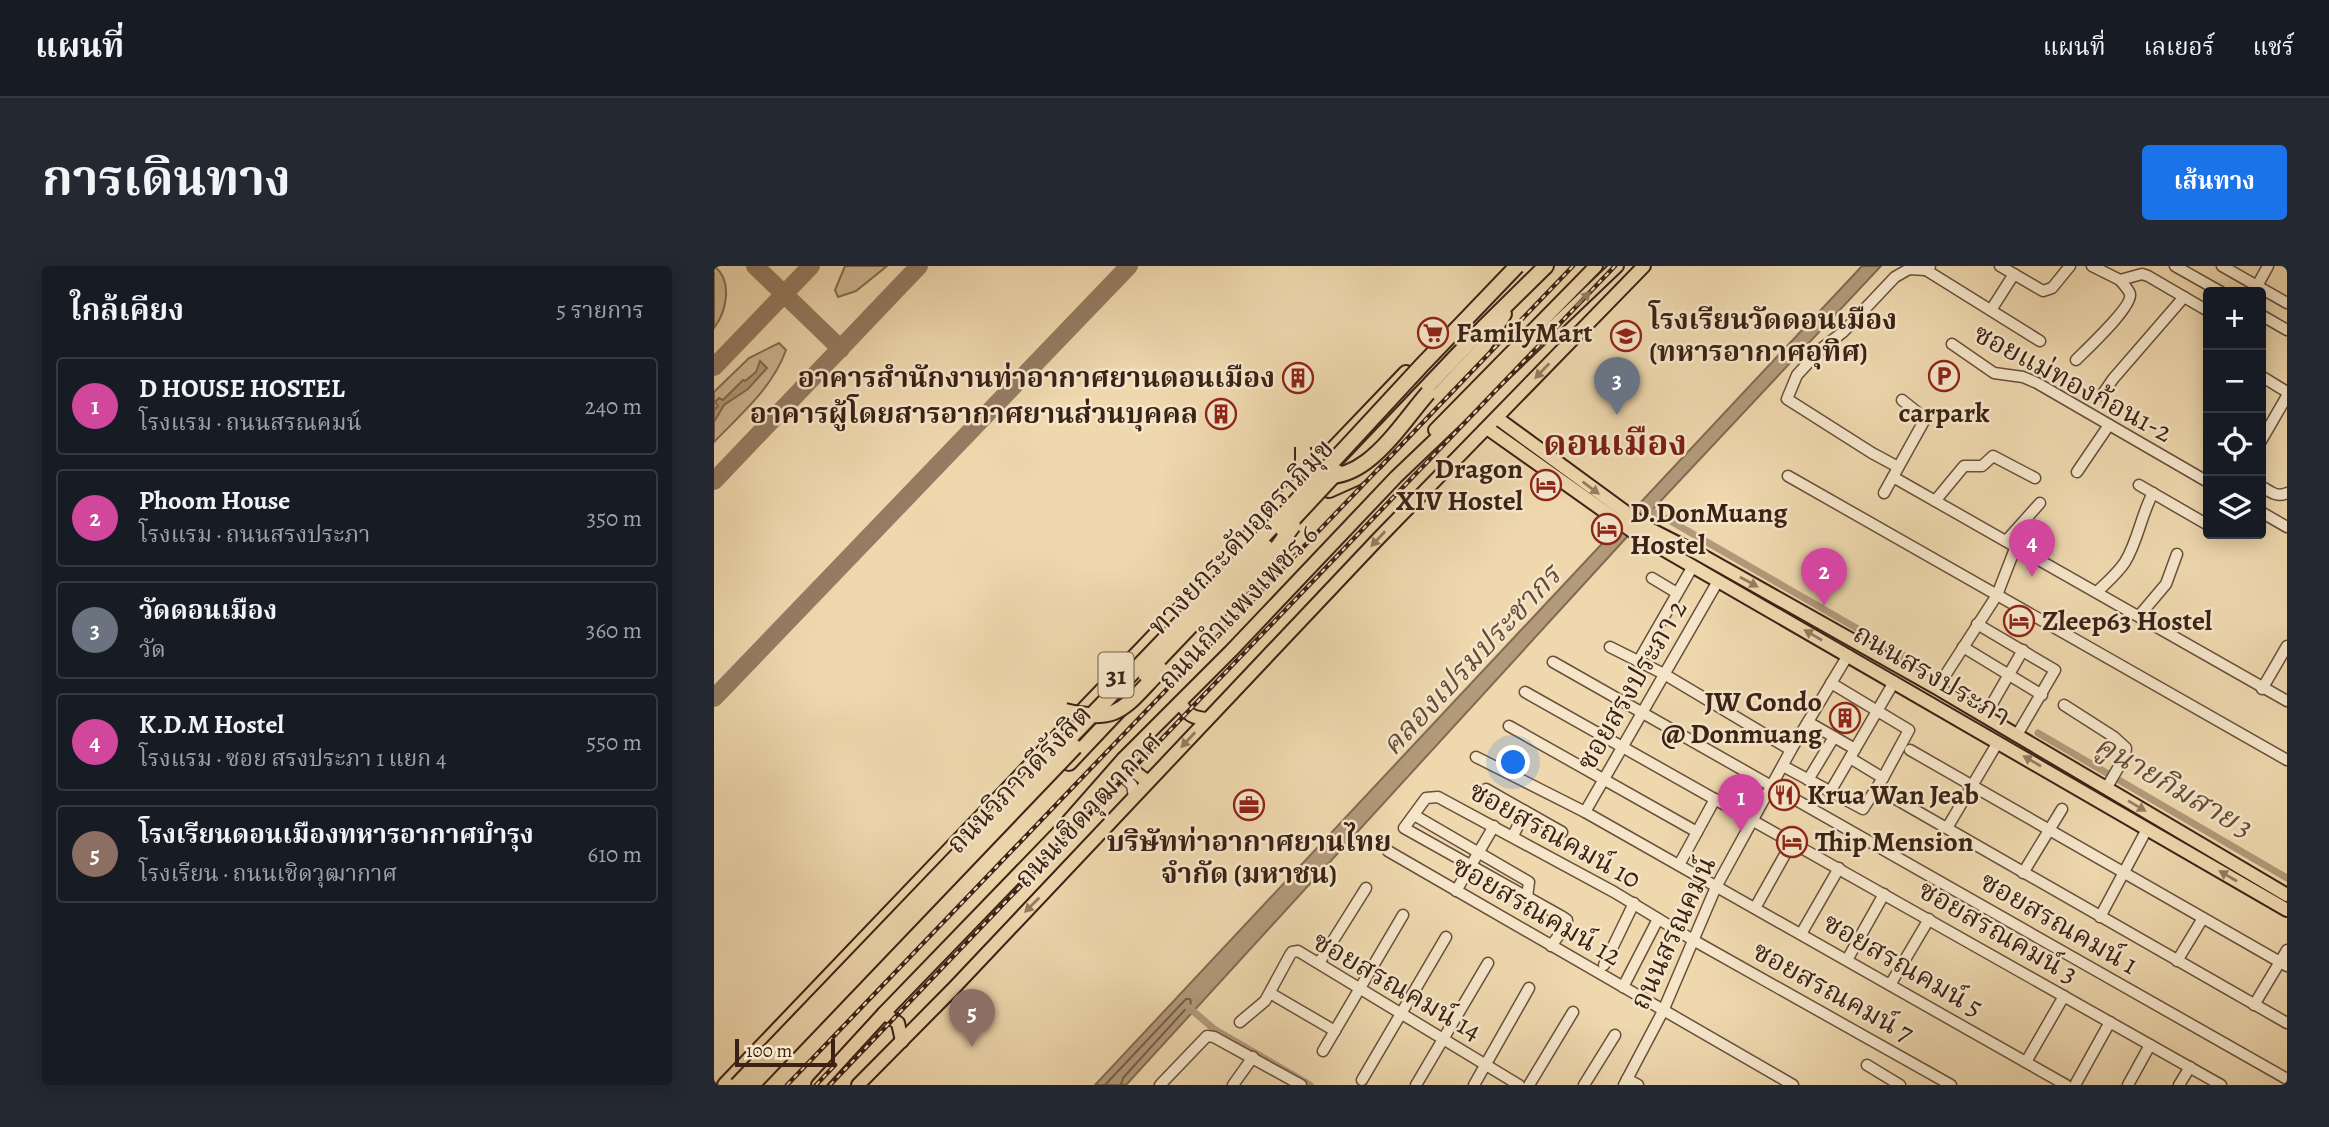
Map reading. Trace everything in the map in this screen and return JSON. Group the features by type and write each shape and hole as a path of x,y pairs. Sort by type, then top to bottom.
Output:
{"highway":[{"name":"ถนนวิภาวดีรังสิต","path":"724,1085 1508,266"},
{"name":"ทางยกระดับอุตราภิมุข","path":"737,1085 1275,524 1517,266"},
{"name":"ทางยกระดับอุตราภิมุข","path":"752,1085 1533,266"},
{"name":"ถนนวิภาวดีรังสิต","path":"761,1085 1546,266"},
{"path":"1303,447 1303,462 1310,473 1332,477 1354,471 1368,461 1428,393 1488,332 1508,305"},
{"path":"1065,711 1081,715 1112,715 1126,706 1272,556 1308,504"}],"main road":[{"name":"ถนนกำแพงเพชร 6","path":"807,1085 1596,266"},
{"name":"ถนนกำแพงเพชร 6","path":"818,1085 1057,834 1123,759 1397,472 1617,266"},
{"name":"ถนนเชิดวุฒากาศ","path":"858,1085 1644,266"},
{"name":"ถนนสรงประภา","path":"1492,423 1610,510 1693,566 2287,910"},
{"name":"ถนนสรงประภา","path":"1641,530 1701,555 2017,735 2112,783 2287,895"},
{"path":"1180,702 1188,715 1208,719"},
{"path":"1123,759 1148,782"},
{"path":"2108,805 2112,783"},
{"path":"884,1013 898,1023 902,1041"}],"street":[{"path":"2000,266 2037,289 2047,291 2070,266"},
{"path":"2076,360 2117,318 2129,299 2129,292 2120,281 2092,266"},
{"path":"2175,266 2212,287"},
{"path":"2222,266 2287,303"},
{"path":"2257,286 2268,266"},
{"path":"2040,341 1928,268 1909,269 1895,277 1843,332 1821,349 1797,375 1787,399 1862,447 1935,501 2287,701"},
{"path":"1991,310 2014,274"},
{"path":"2120,281 2142,274 2203,308"},
{"path":"2102,395 2184,296"},
{"path":"2266,318 2287,330"},
{"name":"ซอยแม่ทองก้อน1-2","path":"1952,344 1994,373 2030,379 2203,479"},
{"path":"2266,379 2287,394 2266,432"},
{"path":"1884,493 1924,419 1902,400"},
{"path":"2077,472 2109,425"},
{"path":"1935,501 1964,466 1982,466 1993,456 2035,478"},
{"path":"1788,476 2287,760"},
{"path":"2138,485 2203,522"},
{"path":"2266,489 2280,496 2287,493"},
{"path":"2097,592 2123,565 2136,537 2144,509 2153,494"},
{"path":"2006,541 2040,503"},
{"path":"2266,515 2287,527"},
{"path":"1937,688 1997,595 2016,547"},
{"path":"2139,616 2166,584 2177,554"},
{"path":"1639,662 1693,566"},
{"path":"1652,578 1677,593"},
{"name":"ซอยสรงประภา 2","path":"1585,812 1718,581"},
{"path":"1977,624 2055,670 2017,735"},
{"path":"2262,689 2287,646"},
{"path":"1610,647 1664,674 1791,750"},
{"path":"1963,647 2042,695"},
{"path":"1985,716 2023,650"},
{"name":"ถนนสรณคมน์","path":"1626,1082 1663,1011 1716,887 1791,750 1848,655"},
{"name":"ซอยสรณคมน์ 1","path":"1553,662 2287,1079"},
{"path":"1830,792 1894,681"},
{"path":"1783,766 1863,809 1883,778 1909,730 1831,683"},
{"name":"ซอยสรณคมน์ 3","path":"1525,692 2221,1085"},
{"path":"2064,705 2114,737 2126,748 2112,783"},
{"path":"1808,722 1834,737 1883,778"},
{"path":"1509,726 1697,832"},
{"path":"1808,780 1834,737"},
{"path":"1947,828 1998,742"},
{"path":"1910,750 2283,964"},
{"name":"ซอยสรณคมน์ 5","path":"1476,757 1585,812 2066,1085"},
{"path":"1115,770 1132,785 1134,797"},
{"path":"1486,789 1562,832"},
{"path":"1886,794 2287,1023"},
{"name":"ซอยสรณคมน์ 10","path":"1471,865 1405,828 1426,798 1433,796 1513,836 1634,903 1693,940"},
{"path":"1679,866 1715,799"},
{"path":"2023,873 2062,809"},
{"path":"1513,836 1525,811"},
{"path":"1415,815 1529,882 1527,897"},
{"path":"1456,891 1494,826"},
{"path":"2100,918 2150,830"},
{"path":"1755,908 1792,842"},
{"name":"ซอยสรณคมน์ 12","path":"1388,851 1793,1085"},
{"path":"1471,865 1567,920 1563,931 1551,946"},
{"path":"1801,934 1839,868"},
{"path":"1319,963 1366,888"},
{"path":"1847,960 1884,894"},
{"path":"1604,965 1634,903"},
{"path":"1323,1051 1362,989 1403,915"},
{"path":"2177,961 2203,918"},
{"path":"1623,987 1658,919"},
{"path":"1890,985 1928,919"},
{"path":"1362,1080 1446,937"},
{"name":"ซอยสรณคมน์ 7","path":"1693,940 1951,1085"},
{"path":"2254,1005 2283,964 2287,950"},
{"name":"ซอยสรณคมน์ 14","path":"1240,1022 1258,1009 1270,993 1292,952 1298,951 1519,1085"},
{"path":"1416,1085 1488,963"},
{"path":"1474,1085 1529,988"},
{"path":"1270,993 1335,1031"},
{"path":"2026,1062 2064,996"},
{"path":"1529,1085 1573,1012"},
{"path":"2075,1085 2109,1022"},
{"path":"1584,1085 1615,1035"},
{"path":"1160,1085 1207,1036 1253,1057 1301,1085"},
{"path":"2128,1085 2150,1045"},
{"path":"1233,1085 1253,1057"},
{"path":"1867,1065 1900,1085"},
{"path":"2179,1085 2190,1067"},
{"path":"1626,1082 1638,1085"}],"shaded area":[{"path":"714,266 724,279 726,296 719,321 714,328"},
{"path":"845,266 887,266 856,291 838,297 835,290"},
{"path":"779,343 786,350 773,376 714,442 714,392 749,358"}],"water":[{"path":"1862,266 1881,266 1626,538 1126,1085 1095,1085"},
{"path":"760,361 767,368 748,389 724,405 714,422 714,410 718,406 715,402 719,398 723,400 743,380 756,372"}],"waterway":[{"name":"คูนายกิมสาย 3","path":"1644,508 1917,663"},
{"name":"คูนายกิมสาย 3","path":"2038,733 2287,878"},
{"path":"1187,1006 1214,1029 1310,1085"}],"taxiway":[{"path":"755,266 841,349"},
{"path":"714,367 811,266"},
{"path":"714,481 919,266"},
{"path":"714,698 1129,266"}],"railway":[{"path":"787,1085 1573,266"},
{"path":"830,1085 1615,266"},
{"path":"816,1085 835,1065"}],"place":[{"name":"FamilyMart","path":"1433,333"},
{"name":"โรงเรียนวัดดอนเมือง (ทหารอากาศอุทิศ)","path":"1626,336"},
{"name":"carpark","path":"1944,376"},
{"name":"อาคารสำนักงานท่าอากาศยานดอนเมือง","path":"1298,378"},
{"name":"อาคารผู้โดยสารอากาศยานส่วนบุคคล","path":"1221,414"},
{"name":"วัดดอนเมือง","path":"1617,415"},
{"name":"Dragon XIV Hostel","path":"1546,485"},
{"name":"D.DonMuang Hostel","path":"1607,529"},
{"name":"K.D.M Hostel","path":"2032,577"},
{"name":"Phoom House","path":"1824,606"},
{"name":"Zleep63 Hostel","path":"2019,621"},
{"name":"JW Condo @ Donmuang","path":"1845,718"},
{"name":"Krua Wan Jeab","path":"1784,795"},
{"name":"บริษัทท่าอากาศยานไทย จำกัด (มหาชน)","path":"1249,805"},
{"name":"D HOUSE HOSTEL","path":"1741,832"},
{"name":"Thip Mension","path":"1792,842"},
{"name":"โรงเรียนดอนเมืองทหารอากาศบำรุง","path":"972,1047"}],"district":[{"name":"ดอนเมือง","path":"1615,443"}],"water label":[{"name":"คลองเปรมประชากร","path":"1471,660"}]}
